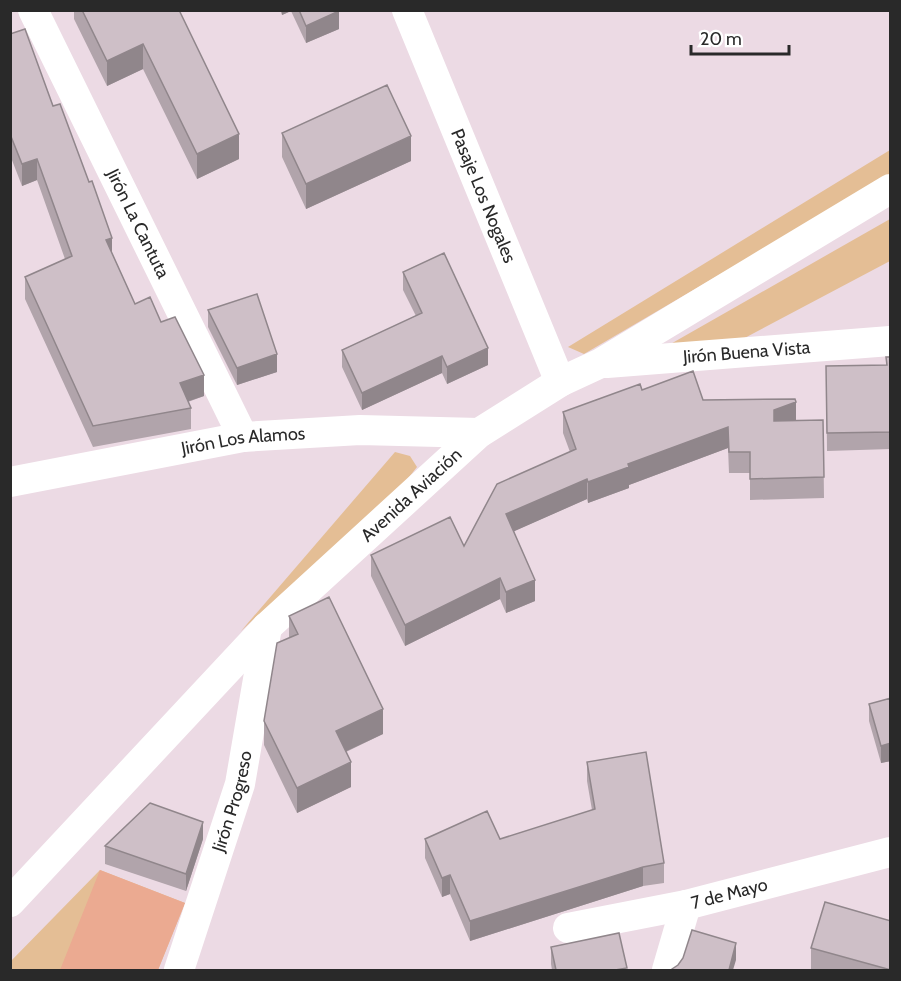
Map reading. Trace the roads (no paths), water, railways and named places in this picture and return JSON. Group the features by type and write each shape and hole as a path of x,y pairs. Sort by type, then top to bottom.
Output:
{"street":[{"name":"Jirón La Cantuta","path":"33,10 243,437"},
{"name":"Pasaje Los Nogales","path":"407,10 560,382"},
{"name":"Avenida Aviación","path":"10,902 267,627 479,433 560,382 601,363 891,189"},
{"name":"Jirón Buena Vista","path":"601,363 891,341"},
{"name":"Jirón Los Alamos","path":"10,482 243,437 360,430 479,433"},
{"name":"Jirón Progreso","path":"179,970 240,784 267,627"},
{"name":"7 de Mayo","path":"568,928 686,905 891,852"},
{"path":"667,970 686,905"}]}
